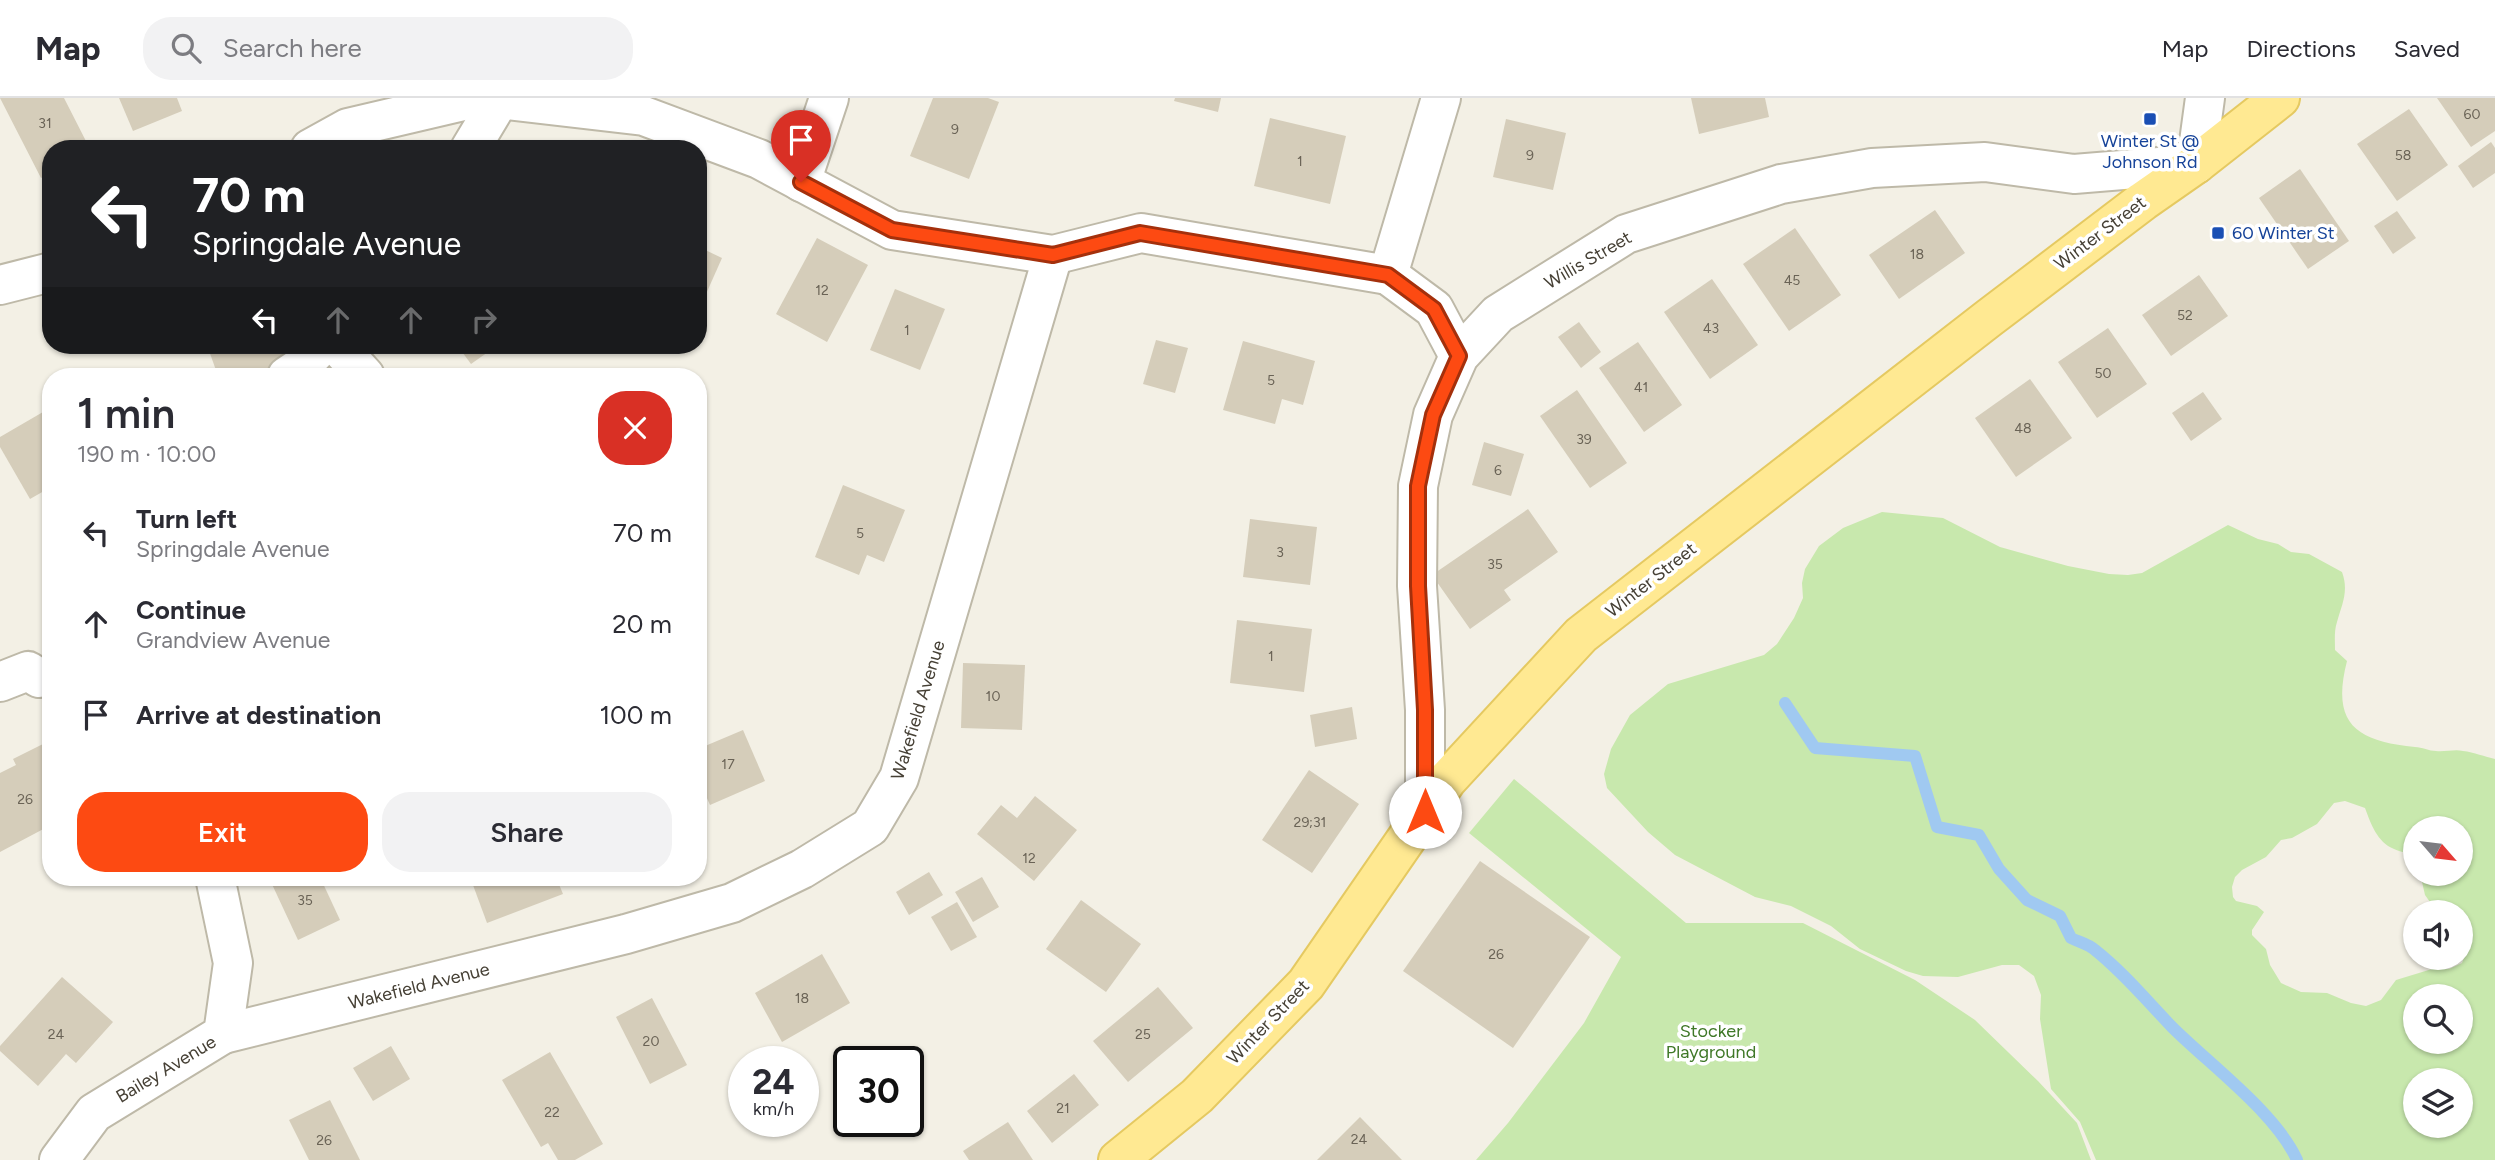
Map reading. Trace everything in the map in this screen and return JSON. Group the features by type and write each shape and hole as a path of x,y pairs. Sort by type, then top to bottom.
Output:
{"main road":[{"name":"Winter Street","path":"1118,1160 1197,1096 1306,985 1447,780 1581,635 1999,309 2196,164 2280,98"}],"street":[{"path":"473,140 488,98"},
{"path":"326,140 348,128 488,98 645,116 759,159 892,230 1053,255 1140,233 1388,275 1434,309 1459,356"},
{"path":"801,182 829,98"},
{"path":"1388,275 1441,98"},
{"path":"2196,164 2205,98"},
{"name":"Willis Street","path":"1425,812 1425,710 1418,586 1418,486 1433,415 1459,356 1498,314 1626,234 1781,184 1872,168 1984,162 2074,174 2196,164"},
{"name":"Wakefield Avenue","path":"223,1034 626,934 732,903 802,869 870,827 899,778 1053,255"},
{"path":"0,285 42,274"},
{"path":"299,368 313,354"},
{"path":"345,354 358,368"},
{"path":"0,682 27,670 42,674"},
{"name":"Bailey Avenue","path":"59,1160 94,1113 223,1034 233,963 217,886"}],"green space":[{"path":"1882,512 1943,518 2000,547 2068,566 2128,575 2142,573 2228,525 2258,539 2278,544 2291,552 2309,554 2342,572 2345,591 2335,629 2335,650 2347,661 2342,700 2352,725 2377,740 2433,751 2460,750 2495,759 2495,1160 2096,1160 2080,1122 2051,1089 2040,1019 2041,995 2034,976 2019,965 2002,965 1958,977 1923,976 1906,971 1860,949 1831,926 1791,906 1755,897 1675,855 1648,832 1607,788 1604,774 1611,749 1630,715 1668,684 1764,655 1777,644 1803,598 1805,569 1819,546 1843,528","holes":["2345,801 2365,808 2375,832 2383,842 2403,852 2403,816 2473,816 2473,886 2423,886 2429,900 2473,900 2473,970 2429,970 2396,980 2381,1000 2366,1006 2327,993 2301,992 2281,983 2270,965 2266,949 2252,935 2252,930 2264,912 2257,906 2236,901 2232,887 2235,877 2242,870 2266,857 2281,840 2292,838 2317,824 2334,803"]},
{"name":"Stocker Playground","path":"1514,779 1686,923 1803,923 1915,980 1975,1020 2038,1081 2077,1123 2091,1160 1476,1160 1508,1123 1584,1023 1621,957 1469,833"}],"building":[{"path":"0,98 64,98 85,140 42,140 41,178"},
{"path":"119,98 177,98 182,111 133,131"},
{"path":"933,98 988,98 999,102 969,179 910,156"},
{"path":"1175,98 1221,98 1218,112 1174,101"},
{"path":"1691,98 1765,98 1769,117 1699,134"},
{"path":"2437,98 2495,98 2495,131 2471,147"},
{"path":"2409,109 2448,165 2397,201 2357,144"},
{"path":"1270,118 1346,136 1330,204 1254,186"},
{"path":"1506,119 1566,133 1553,190 1493,177"},
{"path":"2491,142 2495,148 2495,173 2473,188 2458,166"},
{"path":"2300,169 2349,241 2308,269 2259,198"},
{"path":"1935,210 1965,253 1899,299 1869,255"},
{"path":"2397,211 2416,238 2393,254 2374,226"},
{"path":"1795,228 1841,295 1789,331 1743,264"},
{"path":"817,238 868,265 827,342 776,314"},
{"path":"707,251 722,258 707,292"},
{"path":"2199,275 2228,316 2171,356 2142,315"},
{"path":"1712,279 1758,345 1710,379 1664,312"},
{"path":"895,289 945,309 920,370 870,350"},
{"path":"1579,322 1601,352 1581,368 1558,337"},
{"path":"2108,328 2147,384 2097,418 2058,362"},
{"path":"1156,340 1188,348 1175,393 1143,384"},
{"path":"1243,341 1315,361 1303,405 1282,399 1275,424 1223,410"},
{"path":"1638,342 1682,405 1644,432 1599,368"},
{"path":"210,354 286,354 290,365 281,368 215,368"},
{"path":"464,354 485,354 471,364"},
{"path":"2030,379 2072,438 2016,477 1975,418"},
{"path":"1577,390 1627,463 1590,488 1540,416"},
{"path":"2203,392 2222,419 2191,441 2172,413"},
{"path":"42,413 42,492 30,499 0,447 0,437"},
{"path":"1484,442 1524,454 1511,496 1472,485"},
{"path":"843,485 905,510 884,562 867,555 859,575 815,557"},
{"path":"1528,509 1558,552 1504,590 1511,600 1470,629 1432,575"},
{"path":"1250,519 1317,527 1310,585 1243,577"},
{"path":"1237,620 1312,629 1304,692 1230,683"},
{"path":"963,663 1025,665 1022,730 961,728"},
{"path":"1352,707 1357,739 1315,747 1310,715"},
{"path":"743,730 765,781 710,805 707,798 707,745"},
{"path":"42,744 42,830 0,852 0,773 16,765 13,759"},
{"path":"1309,770 1359,804 1312,873 1262,840"},
{"path":"1035,796 1077,830 1034,881 977,834 1001,805 1017,818"},
{"path":"1480,861 1590,937 1513,1048 1403,971"},
{"path":"929,872 943,895 909,915 896,892"},
{"path":"982,877 999,907 973,922 955,892"},
{"path":"273,886 324,886 340,920 298,940"},
{"path":"473,886 560,886 563,894 487,923"},
{"path":"1081,900 1141,944 1106,992 1046,949"},
{"path":"957,902 977,937 951,951 931,917"},
{"path":"822,954 850,1003 782,1042 755,993"},
{"path":"62,977 113,1022 76,1063 66,1054 38,1086 0,1051 0,1046"},
{"path":"1158,987 1193,1028 1128,1082 1093,1041"},
{"path":"652,998 687,1065 650,1084 616,1017"},
{"path":"391,1046 410,1079 373,1101 353,1068"},
{"path":"550,1052 603,1144 575,1160 558,1160 548,1143 541,1147 502,1080"},
{"path":"1074,1074 1099,1105 1052,1143 1027,1111"},
{"path":"330,1100 360,1160 309,1160 289,1120"},
{"path":"1360,1117 1402,1160 1317,1160"},
{"path":"1008,1122 1033,1160 969,1160 963,1151"}],"waterway":[{"path":"1785,703 1815,748 1915,756 1937,827 1979,835 1999,869 2027,900 2060,916 2071,938 2093,948 2135,987 2172,1027 2258,1107 2287,1142 2297,1160"}],"place":[{"name":"Winter St @ Johnson Rd","path":"2150,119"},
{"name":"60 Winter St","path":"2218,233"}],"route":[{"path":"801,182 892,230 1053,255 1140,233 1388,275 1434,309 1459,356 1433,415 1418,486 1418,586 1425,710 1425,812"}]}
